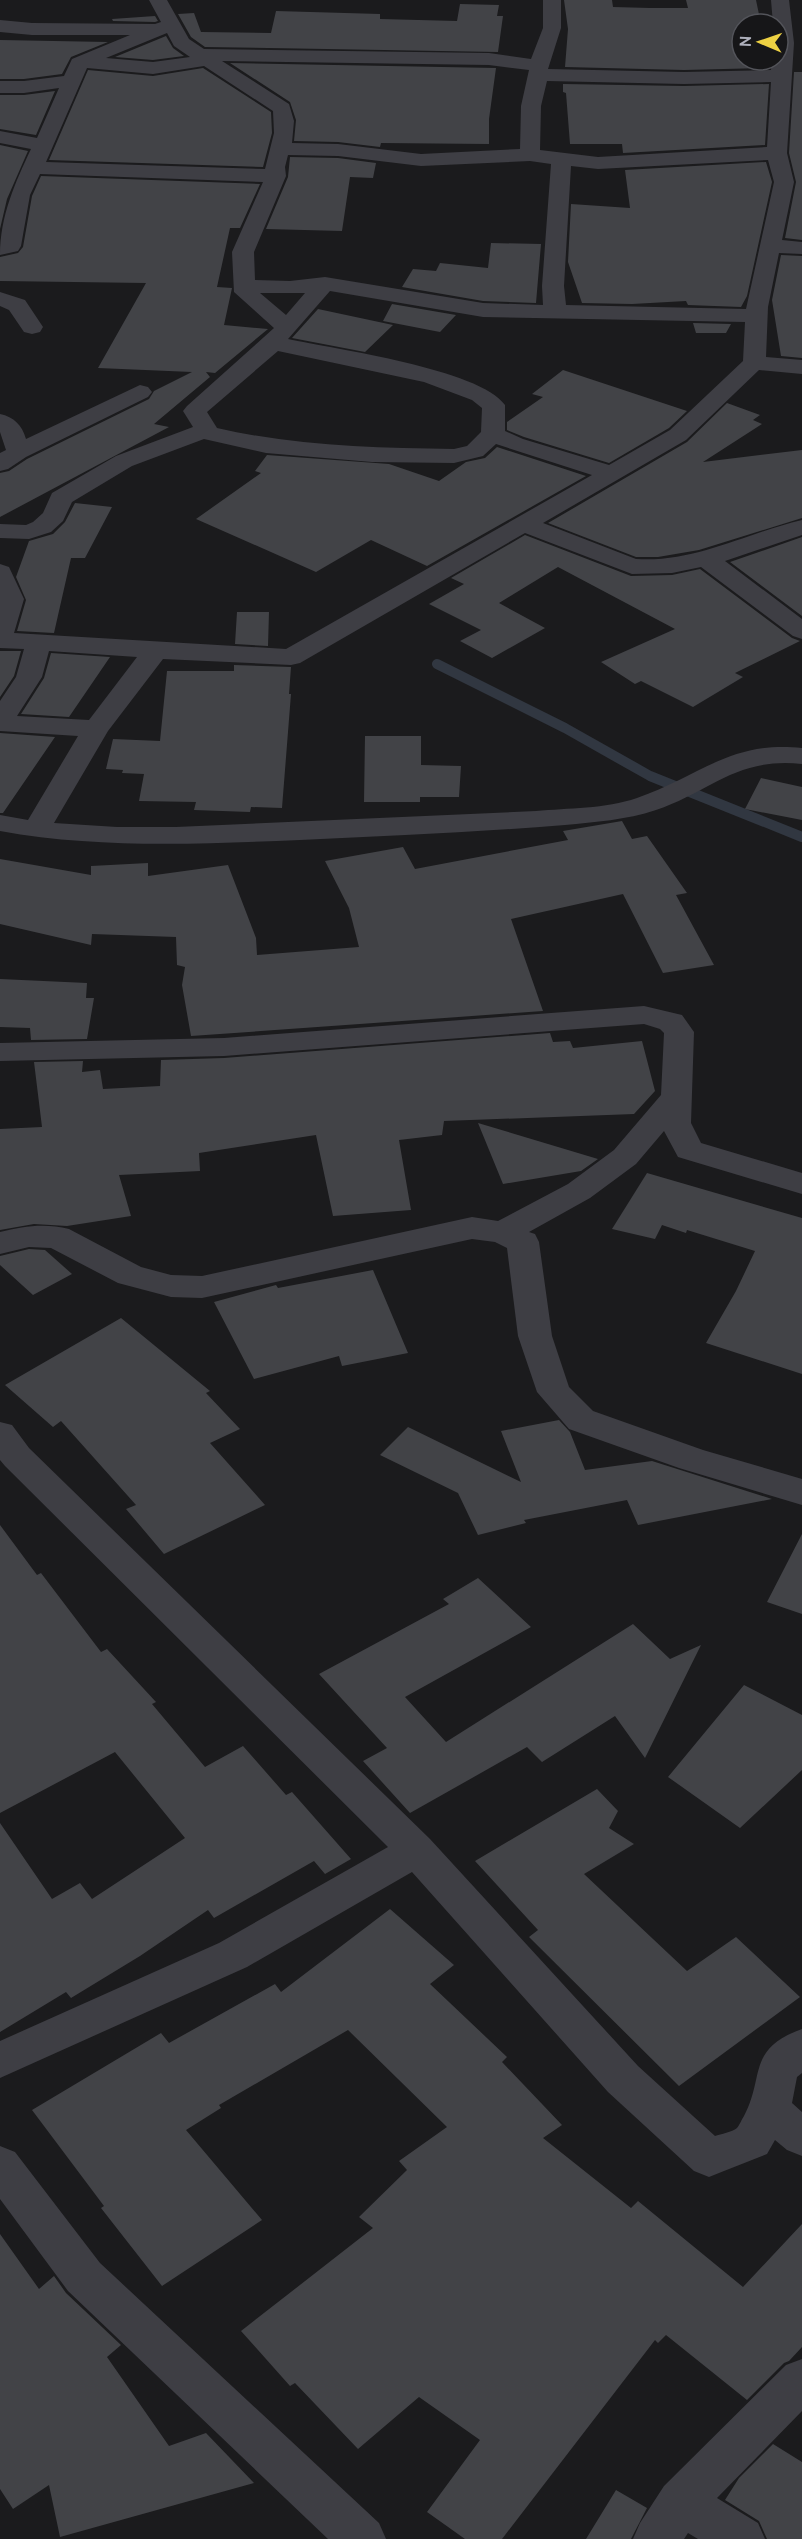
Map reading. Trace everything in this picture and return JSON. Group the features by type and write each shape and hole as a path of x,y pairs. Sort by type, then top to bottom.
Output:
{"street":[{"path":"158,0 167,26 181,42 282,108 285,122 280,149 273,166 276,176 243,252 245,292 280,335 430,376 480,395 493,405 495,418 493,434 475,451 454,456 434,456 372,455 266,446 208,433 195,411 280,335 325,284"},
{"path":"530,154 531,106 552,28 552,0"},
{"path":"0,572 10,599 0,639 155,651 291,657 678,435 754,363 757,316 770,246 784,222 781,196 784,182 778,158 784,43 780,0"},
{"path":"0,26 32,29 167,26"},
{"path":"0,87 40,86 75,72 167,26"},
{"path":"75,72 153,68 203,58 489,59 539,71 684,78 781,76"},
{"path":"0,249 10,246 7,224 75,72"},
{"path":"0,137 44,145"},
{"path":"280,149 338,150 421,160 530,154 561,160 598,163 778,158 802,165"},
{"path":"555,312 553,286 561,160"},
{"path":"33,168 276,176"},
{"path":"781,196 802,197"},
{"path":"770,246 802,248"},
{"path":"244,286 290,288 325,284 483,310 669,312 757,316"},
{"path":"0,299 17,305 32,327"},
{"path":"754,363 802,367"},
{"path":"9,458 140,393"},
{"path":"0,421 12,430 9,458"},
{"path":"0,531 29,532 42,527 54,516 61,498 124,461 206,430"},
{"path":"493,434 515,444 612,473"},
{"path":"525,524 632,566 647,569 706,559 802,527"},
{"path":"706,559 802,631"},
{"path":"39,642 29,677 0,722 96,729"},
{"path":"12,827 96,729 155,651"},
{"path":"12,827 167,837 578,816 648,805 739,760 771,754 802,756"},
{"path":"5,1050 224,1047 644,1015 671,1022 679,1032 675,1123 689,1150"},
{"path":"501,1232 579,1191 626,1157 675,1098"},
{"path":"626,1157 652,1150 689,1150 802,1184"},
{"path":"0,1243 29,1236 57,1238 130,1275 171,1286 202,1287 472,1228 501,1232 523,1242 535,1336 554,1392 581,1420 691,1458 802,1492"},
{"path":"0,1434 17,1457 416,1850 623,2079 709,2158 752,2141 769,2110 778,2068 802,2047"},
{"path":"0,2060 233,1955 416,1850"},
{"path":"769,2110 802,2137"},
{"path":"0,2165 84,2277 362,2539"},
{"path":"741,2539 669,2520 802,2380"}],"building":[{"path":"564,0 612,0 613,7 688,8 686,0 756,0 758,12 730,12 730,69 565,67 568,29"},
{"path":"460,4 499,5 497,16 503,16 498,52 205,47 191,37 178,14 194,13 201,32 271,33 276,11 380,14 380,19 457,21"},
{"path":"155,16 158,21 155,22 113,21 112,19"},
{"path":"166,36 173,48 184,56 153,60 115,57"},
{"path":"0,40 108,42 71,57 62,74 24,79 0,79"},
{"path":"230,63 496,68 489,119 489,144 381,143 380,147 338,142 294,141 296,120 290,102"},
{"path":"203,68 271,112 272,133 263,167 49,160 88,70 153,76"},
{"path":"794,72 802,72 802,240 785,238 796,182 789,153"},
{"path":"563,84 684,86 769,84 765,145 623,153 622,144 570,144 566,93 563,92"},
{"path":"55,91 36,135 0,129 0,95"},
{"path":"0,145 28,151 7,199 0,229"},
{"path":"290,157 338,158 376,163 373,178 350,177 342,231 266,229 288,177"},
{"path":"766,162 772,182 747,296 741,307 688,305 686,301 632,304 582,303 568,262 571,204 630,208 625,170"},
{"path":"41,176 260,184 240,228 230,228 217,287 232,288 224,325 268,329 215,373 206,372 210,377 154,424 169,427 0,517 0,473 9,471 27,459 149,399 154,391 192,372 98,368 146,283 0,281 0,257 18,253 23,247 32,196"},
{"path":"491,243 541,244 536,303 483,301 402,287 413,269 436,271 440,263 488,268"},
{"path":"781,255 802,256 802,358 781,356 772,300"},
{"path":"392,304 456,315 440,332 383,321"},
{"path":"318,309 393,325 365,352 292,338"},
{"path":"693,323 731,324 726,333 696,333"},
{"path":"563,370 687,411 669,428 609,463 507,430 507,422 543,397 532,394"},
{"path":"727,403 760,415 753,420 762,424 703,462 802,450 802,518 699,550 658,557 636,557 548,523 687,442"},
{"path":"497,447 586,476 427,566 371,540 316,572 196,519 261,473 255,471 267,455 389,464 439,481 466,462 485,458"},
{"path":"75,503 112,507 85,558 71,558 54,633 17,631 26,600 16,577 29,541 53,534 65,522"},
{"path":"525,535 631,576 672,575 700,569 792,638 800,641 735,673 743,677 693,707 641,681 635,684 601,662 675,629 558,567 499,603 545,628 492,658 460,641 481,630 429,604 464,584 451,578"},
{"path":"802,537 802,616 730,562"},
{"path":"237,612 269,612 268,646 235,644"},
{"path":"0,651 21,651 14,676 0,697"},
{"path":"51,653 110,657 69,717 21,714 44,678"},
{"path":"234,665 291,667 282,808 251,807 250,812 194,810 196,802 139,801 144,774 122,773 123,770 106,769 113,739 160,741 167,671 234,671"},
{"path":"0,733 55,737 3,813 0,813"},
{"path":"365,736 421,736 421,765 461,766 459,797 420,797 420,802 364,802"},
{"path":"761,778 802,787 802,820 745,809"},
{"path":"622,821 632,839 647,836 687,893 676,895 714,965 663,973 623,894 511,919 543,1011 191,1036 182,985 185,967 177,965 176,937 92,934 91,945 0,924 0,859 91,875 91,866 148,863 148,876 228,865 256,938 257,955 359,947 349,908 325,861 403,847 415,869 568,840 563,831"},
{"path":"0,979 87,983 86,998 94,998 87,1039 31,1040 30,1028 0,1027"},
{"path":"550,1033 553,1042 570,1041 573,1048 642,1041 655,1091 634,1114 444,1121 442,1135 399,1140 411,1210 333,1216 316,1135 199,1153 200,1171 119,1175 131,1216 67,1226 34,1224 0,1230 0,1129 42,1127 34,1062 83,1061 82,1072 100,1070 103,1089 160,1086 161,1060 224,1058"},
{"path":"478,1123 598,1159 581,1171 503,1184"},
{"path":"647,1173 802,1218 802,1374 706,1343 736,1291 755,1251 687,1230 686,1233 662,1225 655,1239 612,1229"},
{"path":"29,1249 45,1250 72,1274 33,1295 0,1265 0,1256"},
{"path":"373,1270 408,1353 342,1366 339,1356 254,1379 214,1302 276,1285 278,1288"},
{"path":"121,1318 210,1391 206,1393 240,1429 210,1443 265,1505 164,1554 126,1509 136,1505 61,1421 53,1427 5,1385"},
{"path":"559,1420 570,1432 585,1470 652,1461 772,1499 638,1525 627,1500 524,1520 526,1523 478,1535 458,1493 380,1455 408,1427 521,1482 501,1431"},
{"path":"0,1525 37,1575 41,1573 101,1652 107,1649 156,1702 152,1704 205,1767 243,1746 286,1795 292,1792 351,1859 325,1874 314,1861 214,1918 208,1910 140,1956 71,1998 66,1992 0,2032 0,1823 52,1899 80,1883 92,1899 185,1838 115,1752 0,1813"},
{"path":"802,1534 802,1614 767,1602"},
{"path":"478,1578 531,1627 405,1697 446,1742 633,1624 670,1659 701,1645 645,1758 615,1716 542,1762 527,1747 410,1813 363,1761 387,1748 319,1674 449,1604 443,1599"},
{"path":"744,1685 802,1715 802,1770 740,1828 668,1777"},
{"path":"597,1789 618,1811 609,1828 634,1844 584,1874 687,1971 736,1937 800,1997 679,2086 529,1937 538,1930 475,1861"},
{"path":"390,1909 454,1965 430,1984 507,2057 502,2062 562,2125 543,2138 631,2208 638,2201 743,2287 802,2224 802,2347 789,2361 784,2363 747,2400 666,2335 658,2343 655,2340 502,2539 465,2539 427,2512 480,2440 419,2397 358,2449 295,2383 290,2386 241,2331 373,2228 359,2217 407,2170 399,2161 447,2127 348,2030 219,2105 221,2108 186,2130 262,2220 162,2286 101,2208 104,2206 32,2110 161,2033 169,2043 275,1984 281,1992"},
{"path":"0,2234 39,2289 54,2276 66,2293 121,2345 107,2357 169,2446 206,2433 254,2483 60,2537 49,2485 13,2509 0,2489"},
{"path":"773,2444 802,2462 802,2539 767,2539 759,2521 725,2500 739,2478"},
{"path":"616,2490 647,2508 631,2539 586,2539"}],"waterway":[{"path":"437,664 565,728 650,776 802,837"}]}
